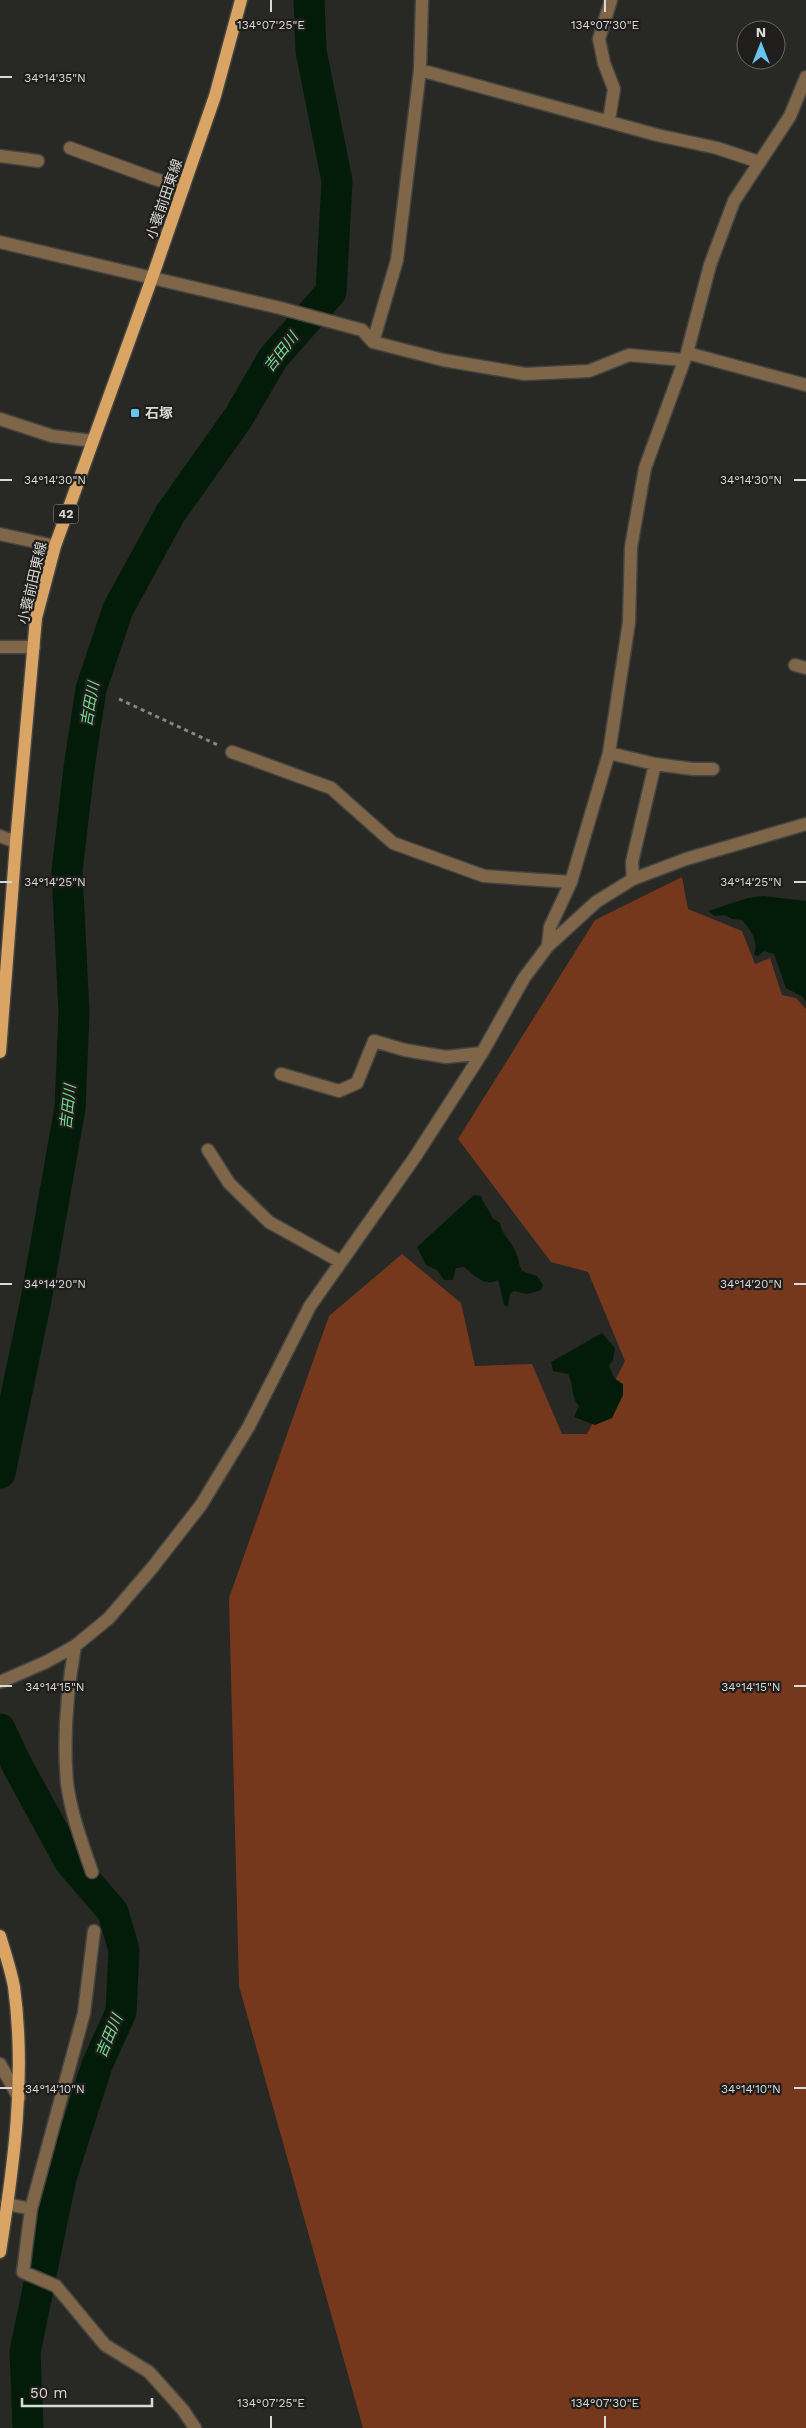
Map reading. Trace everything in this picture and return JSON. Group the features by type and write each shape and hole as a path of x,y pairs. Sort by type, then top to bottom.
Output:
{"main road":[{"name":"小蓑前田東線","path":"0,1052 6,921 16,842 36,618 55,546 152,278 215,96 241,0"},
{"path":"0,1936 14,1986 19,2041 15,2153 0,2252"}],"street":[{"path":"372,342 397,260 420,70 422,0"},
{"path":"609,120 614,89 604,63 599,39 611,0"},
{"path":"420,70 759,162"},
{"path":"548,946 550,927 571,882 609,753 629,622 631,547 645,468 685,356 710,265 734,202 790,116 806,77"},
{"path":"70,148 155,179 184,187"},
{"path":"0,156 38,161"},
{"path":"0,242 280,308 362,330 372,342 443,360 525,374 588,371 629,355 685,356 806,385"},
{"path":"0,419 52,436 93,441"},
{"path":"0,534 55,546"},
{"path":"0,647 34,647"},
{"path":"232,752 331,788 392,844 484,876 571,882"},
{"path":"609,753 655,764 693,769 713,769"},
{"path":"633,879 632,862 655,764"},
{"path":"0,1682 75,1646 109,1618 152,1568 201,1505 249,1426 310,1306 415,1157 482,1053 524,978 548,946 596,902 633,879 686,859 806,824"},
{"path":"0,836 16,842"},
{"path":"281,1074 339,1091 357,1083 374,1041 405,1050 446,1057 482,1053"},
{"path":"208,1150 229,1183 269,1222 341,1262"},
{"path":"75,1646 66,1715 67,1783 76,1824 92,1872"},
{"path":"94,1931 84,2013 31,2209 23,2272 56,2286 105,2345 149,2372 195,2428"},
{"path":"0,2064 18,2098"},
{"path":"8,2204 31,2209"}],"path":[{"path":"119,699 232,752"}],"shaded area":[{"path":"682,877 688,909 742,931 755,964 770,958 782,995 796,998 806,1009 806,2428 363,2428 239,1986 229,1598 329,1316 402,1254 461,1303 475,1366 532,1364 562,1434 587,1434 625,1361 588,1272 551,1262 458,1139 595,920"},
{"path":"763,896 806,901 806,1002 803,997 786,988 774,954 764,951 758,956 754,955 755,940 742,920 732,919 725,915 715,916 708,911 748,898"},
{"path":"474,1195 481,1196 492,1218 500,1223 503,1232 515,1250 522,1271 537,1276 543,1285 541,1290 527,1294 514,1291 510,1294 508,1307 504,1305 498,1280 493,1282 484,1281 464,1267 456,1268 453,1280 444,1280 437,1270 426,1265 417,1247"},
{"path":"602,1333 615,1348 613,1360 609,1366 614,1378 623,1384 623,1395 612,1418 595,1425 574,1417 579,1406 574,1398 568,1374 553,1371 551,1362"}],"waterway":[{"name":"吉田川","path":"0,1473 36,1300 70,1108 74,1013 67,871 79,768 91,689 118,609 170,514 238,418 273,358 331,292 337,181 311,51 309,0"},
{"name":"吉田川","path":"0,1729 17,1765 70,1862 113,1912 124,1950 121,2012 97,2065 61,2178 25,2352 28,2428"}],"place":[{"name":"石塚","path":"135,413"}]}
